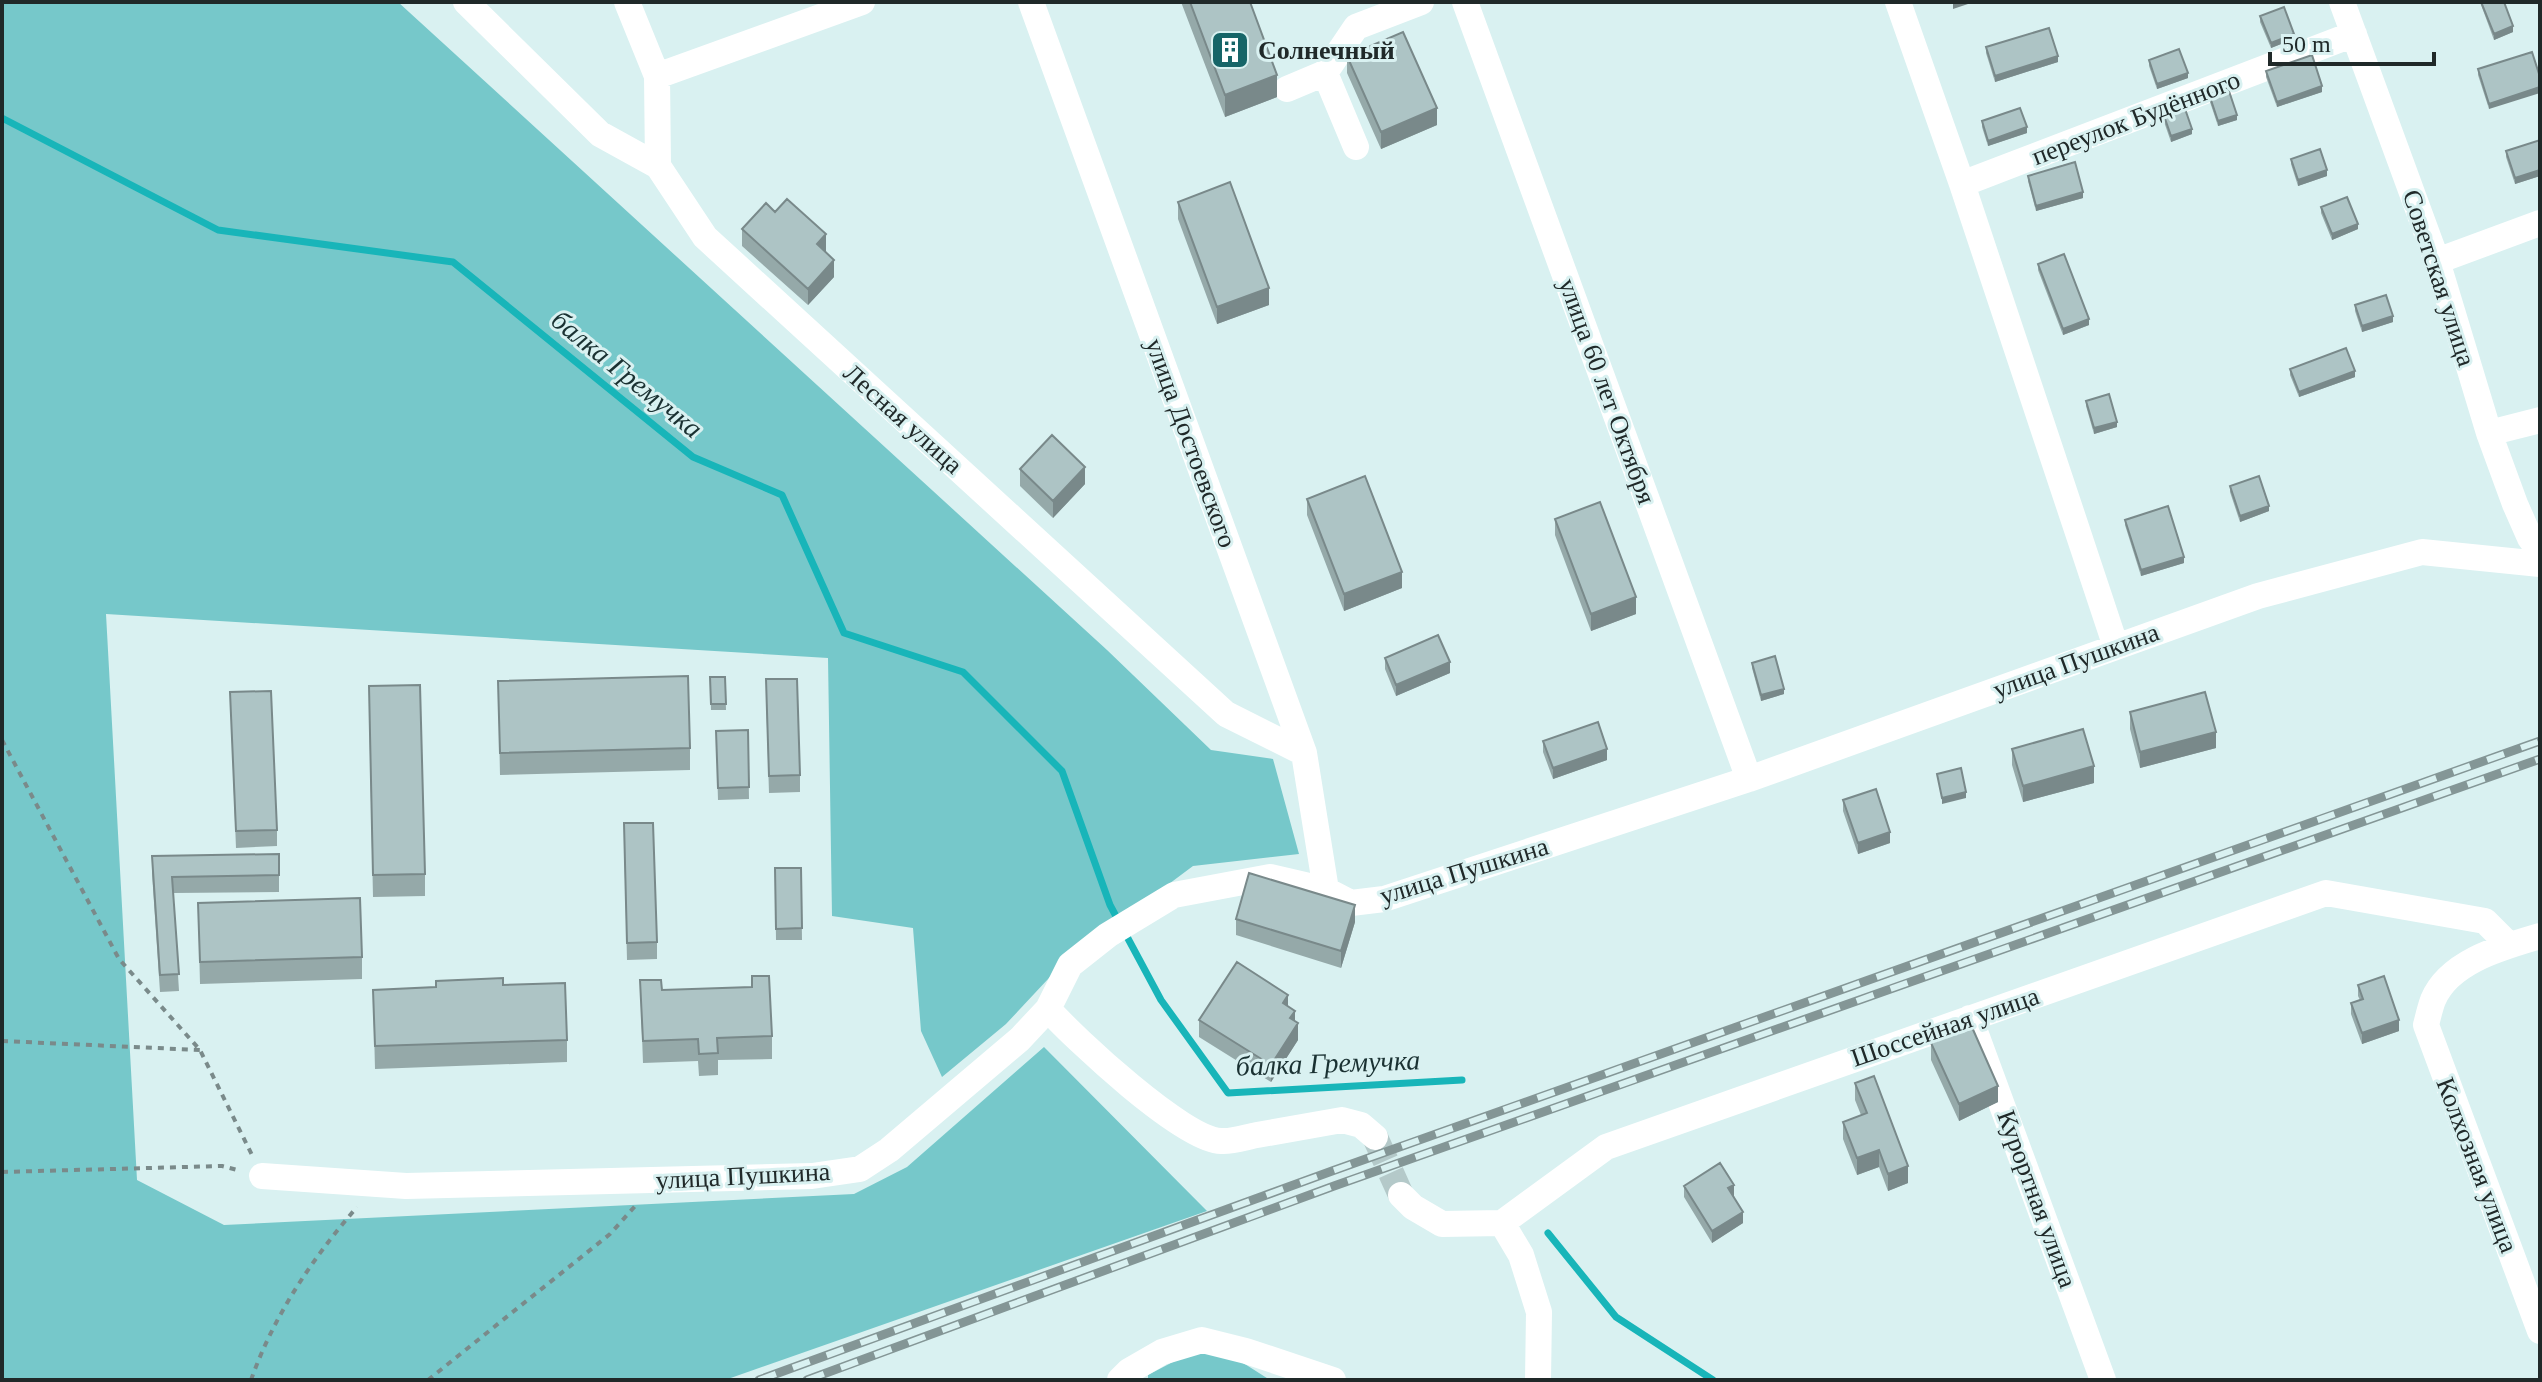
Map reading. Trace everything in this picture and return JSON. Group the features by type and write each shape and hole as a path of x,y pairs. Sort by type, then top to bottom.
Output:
{"street":[{"path":"466,2 600,134 658,166 657,76 627,2"},
{"path":"657,76 862,2"},
{"name":"улица Достоевского","path":"1031,2 1304,753 1326,890"},
{"path":"1287,89 1325,73 1356,27 1421,2"},
{"name":"улица 60 лет Октября","path":"1465,2 1749,779"},
{"path":"1898,2 2116,647"},
{"name":"Советская улица","path":"2342,2 2437,261 2489,433 2515,504 2530,538 2540,552"},
{"name":"переулок Будённого","path":"1962,184 2354,34"},
{"path":"1325,73 1356,147"},
{"name":"Лесная улица","path":"658,166 705,237 1226,714 1304,753"},
{"path":"2437,261 2540,223"},
{"path":"2489,433 2540,420"},
{"name":"улица Пушкина","path":"262,1176 406,1186 812,1176 860,1169 889,1150 1020,1039 1048,1009 1070,965 1108,935 1174,895 1270,877 1326,890 1351,903 1384,899 1749,779 2258,596 2422,552 2540,564"},
{"name":"Шоссейная улица","path":"1502,1223 1606,1147 2326,893 2485,921 2509,945"},
{"path":"2509,945 2540,936"},
{"name":"Колхозная улица","path":"2509,945 2472,961 2451,976 2433,998 2426,1025 2540,1331"},
{"path":"1048,1009 1118,1074 1185,1127 1201,1135 1221,1142 1342,1120 1361,1125 1375,1137"},
{"name":"Курортная улица","path":"1970,1018 2103,1380"},
{"path":"1401,1195 1426,1216 1442,1224 1502,1223 1521,1255 1539,1312 1538,1380"},
{"path":"1127,1377 1162,1352 1202,1340 1333,1380"}],"path":[{"path":"2,740 119,959 200,1050 262,1176"},
{"path":"2,1041 200,1050"},
{"path":"2,1172 222,1166 262,1176"},
{"path":"428,1380 610,1234 658,1180"},
{"path":"251,1380 291,1293 335,1232 377,1184"}],"shaded area":[{"path":"2,2 398,2 1107,650 1211,750 1273,759 1299,854 1193,866 1063,963 1006,1024 942,1077 921,1031 913,928 832,916 828,658 106,614 137,1180 224,1225 854,1194 907,1167 1044,1047 1207,1211 725,1380 2,1380"},
{"path":"1226,1352 1270,1380 1148,1380 1148,1375 1190,1353"}],"building":[{"name":"Солнечный","path":"1190,2 1250,2 1277,75 1225,95"},
{"path":"2481,2 2504,2 2513,26 2494,34"},
{"path":"2284,7 2294,34 2271,43 2260,16"},
{"path":"2049,28 2058,56 1995,76 1986,47"},
{"path":"1403,32 1437,108 1381,132 1347,56"},
{"path":"2179,49 2188,73 2157,84 2149,60"},
{"path":"2532,52 2540,87 2489,104 2478,69"},
{"path":"2312,55 2322,86 2277,102 2266,71"},
{"path":"2228,88 2237,115 2218,121 2209,94"},
{"path":"2183,103 2192,129 2171,136 2162,110"},
{"path":"2020,108 2027,127 1988,141 1982,121"},
{"path":"2540,140 2540,170 2515,178 2506,151"},
{"path":"2320,149 2327,170 2298,180 2291,159"},
{"path":"2075,162 2083,192 2036,206 2028,176"},
{"path":"1230,182 1269,288 1217,307 1178,202"},
{"path":"2347,197 2358,224 2332,234 2321,207"},
{"path":"787,199 826,234 817,244 834,260 808,289 742,229 766,203 775,212"},
{"path":"2064,254 2089,319 2063,329 2038,264"},
{"path":"2386,295 2393,316 2362,326 2355,305"},
{"path":"2346,348 2355,371 2299,392 2290,369"},
{"path":"2109,394 2117,422 2094,428 2086,401"},
{"path":"1052,435 1085,467 1053,501 1020,469"},
{"path":"1365,476 1402,572 1344,594 1307,499"},
{"path":"2259,476 2269,506 2240,516 2230,486"},
{"path":"1600,502 1636,597 1591,614 1555,519"},
{"path":"2168,506 2184,557 2141,570 2125,520"},
{"path":"1438,635 1450,662 1396,685 1385,658"},
{"path":"1775,656 1784,689 1761,695 1752,663"},
{"path":"688,676 690,748 500,753 498,681"},
{"path":"710,677 725,677 726,704 711,704"},
{"path":"766,679 797,679 800,775 769,776"},
{"path":"420,685 425,874 373,875 369,686"},
{"path":"271,691 277,830 236,831 230,692"},
{"path":"2205,692 2216,732 2140,752 2130,712"},
{"path":"1598,722 1607,749 1553,768 1543,741"},
{"path":"2083,729 2094,766 2023,786 2012,749"},
{"path":"748,730 749,787 718,788 716,731"},
{"path":"1961,768 1966,792 1942,798 1937,774"},
{"path":"1876,789 1890,832 1858,843 1843,800"},
{"path":"624,823 653,823 657,942 627,943"},
{"path":"279,854 279,875 172,877 179,974 160,975 152,856"},
{"path":"775,868 801,868 802,928 776,929"},
{"path":"1249,873 1355,905 1341,951 1236,919"},
{"path":"360,898 362,957 200,962 198,903"},
{"path":"1237,962 1288,995 1283,1003 1295,1011 1290,1018 1298,1023 1271,1065 1199,1020"},
{"path":"752,976 769,976 772,1036 717,1038 718,1053 699,1054 698,1039 643,1041 640,980 661,980 662,990 752,987"},
{"path":"2384,976 2399,1020 2362,1033 2351,1003 2363,999 2358,985"},
{"path":"503,978 503,985 565,983 567,1040 375,1046 373,990 436,987 436,981"},
{"path":"1971,1025 1998,1086 1959,1104 1931,1043"},
{"path":"1874,1076 1908,1166 1888,1174 1879,1150 1857,1158 1843,1122 1867,1113 1855,1083"},
{"path":"1720,1163 1734,1185 1728,1188 1743,1212 1712,1231 1684,1186"}],"waterway":[{"name":"балка Гремучка","path":"2,118 218,230 453,262 693,457 782,495 844,633 963,672 1062,771 1110,905 1161,1000 1228,1093 1462,1080"},
{"name":"балка Гремучка","path":"1548,1233 1616,1317 1713,1380"}],"tunnel":[{"path":"1375,1137 1401,1195"}],"railway":[{"path":"759,1380 1332,1171 2540,741"},
{"path":"807,1380 1334,1186 2540,759"}],"place":[{"name":"Солнечный","path":"1230,50"}]}
